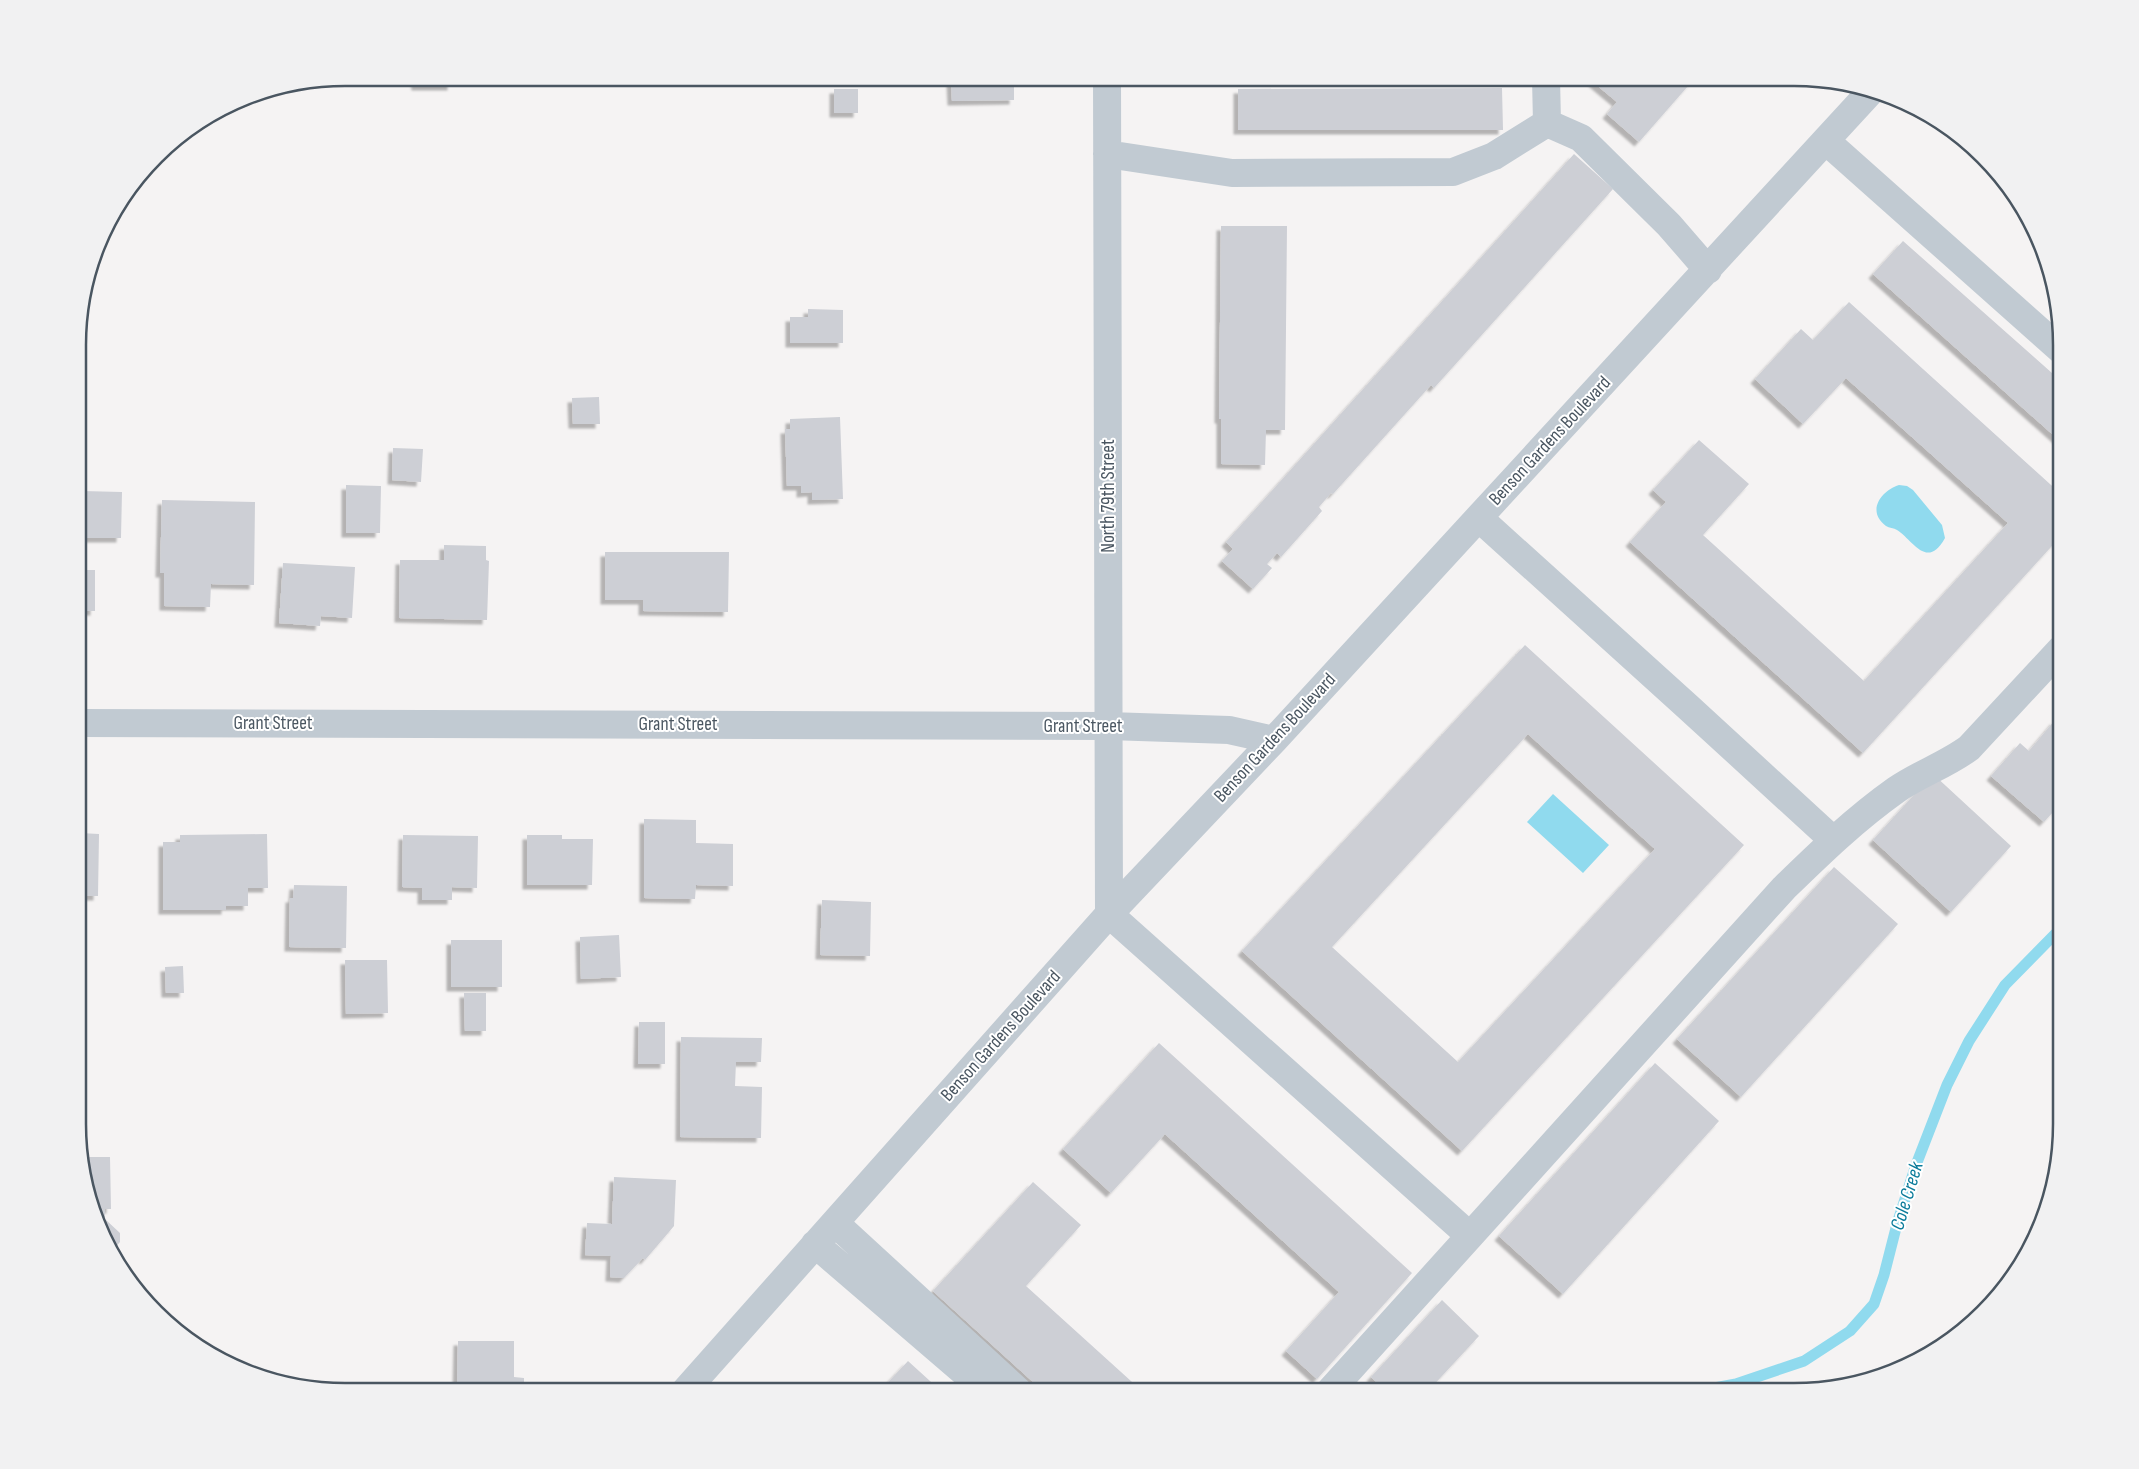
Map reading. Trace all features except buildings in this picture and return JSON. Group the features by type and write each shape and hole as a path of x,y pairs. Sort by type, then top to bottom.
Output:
{"street":[{"name":"North 79th Street","path":"1107,86 1109,914"},
{"path":"1546,86 1547,123"},
{"name":"Benson Gardens Boulevard","path":"692,1383 1109,914 1274,740 1866,97"},
{"path":"1107,154 1232,173 1453,172 1494,156 1547,123"},
{"path":"1547,123 1581,138 1669,225 1708,270"},
{"path":"1826,141 2053,343"},
{"path":"1479,518 1833,840"},
{"path":"1337,1383 1784,888 1833,840 1898,789 1969,748 2053,658"},
{"name":"Grant Street","path":"86,723 1109,726 1229,730 1274,740"},
{"path":"1109,914 1470,1236"},
{"path":"835,1223 1009,1383"},
{"path":"815,1244 977,1383"}],"water":[{"path":"1899,485 1907,486 1913,490 1942,525 1945,538 1938,548 1932,552 1920,550 1903,534 1886,526 1877,514 1878,502 1887,492"},
{"path":"1553,794 1609,845 1583,873 1527,822"}],"waterway":[{"name":"Cole Creek","path":"1739,1383 1804,1361 1850,1331 1874,1304 1916,1165 1947,1085 1969,1041 2005,985 2053,936"}]}
